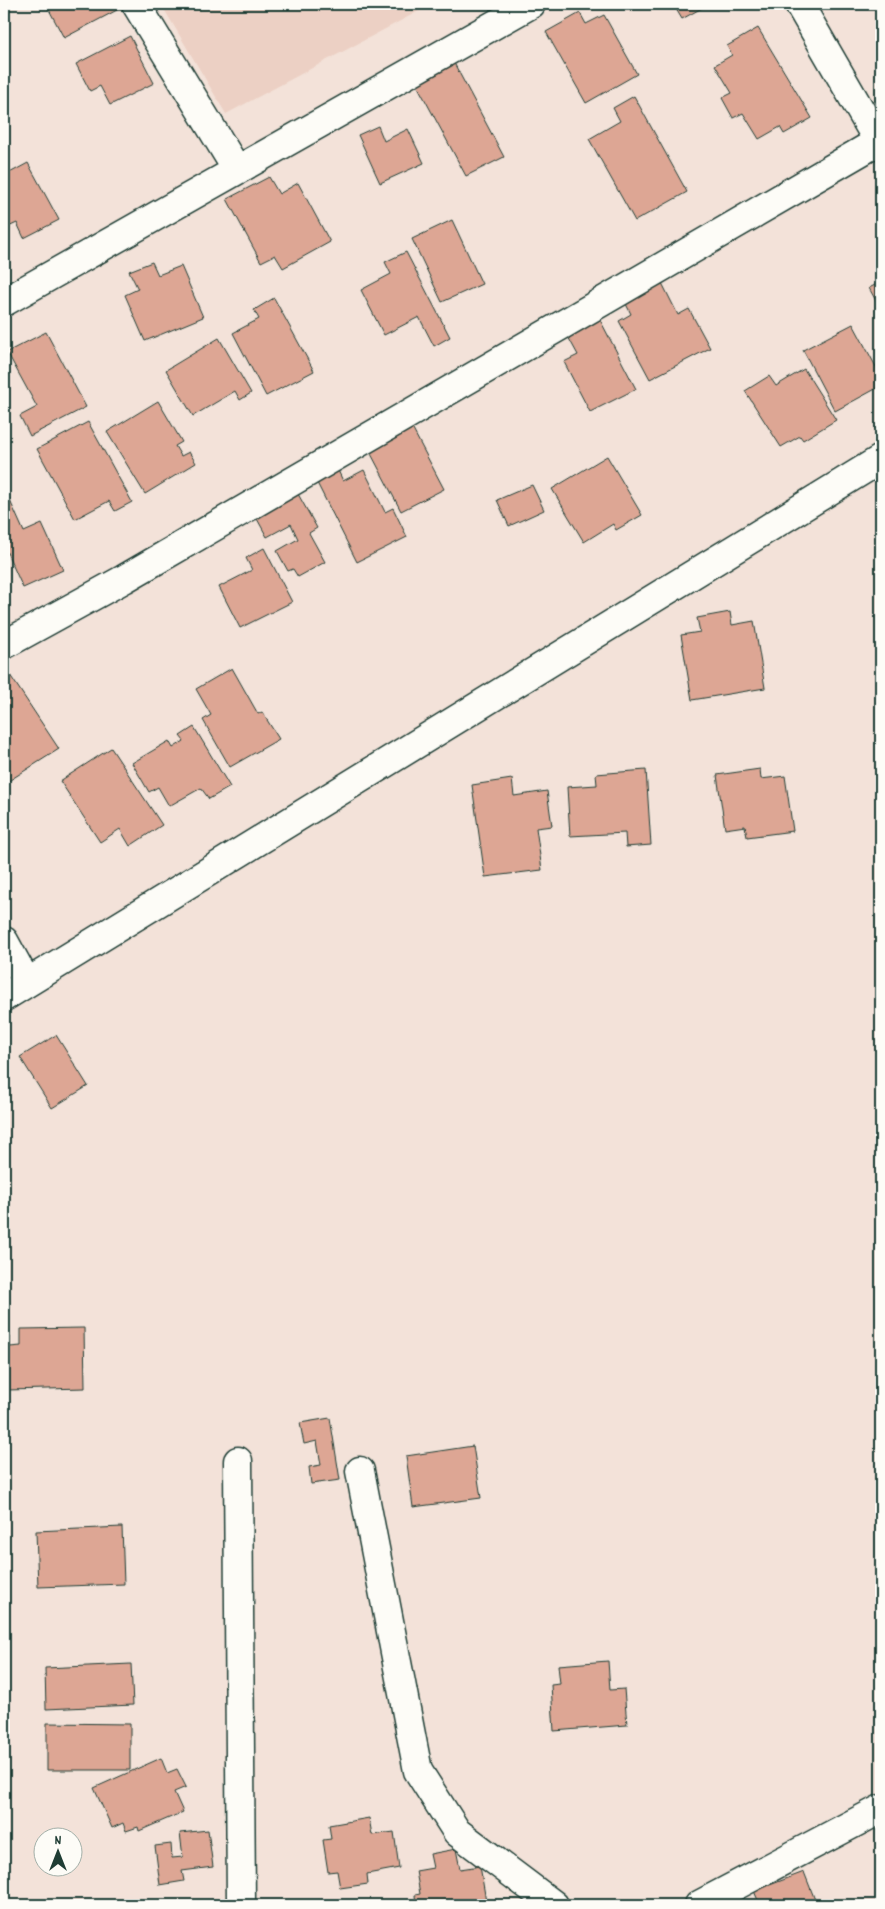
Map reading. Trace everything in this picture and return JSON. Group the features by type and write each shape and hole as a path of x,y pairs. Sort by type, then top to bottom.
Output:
{"street":[{"path":"136,4 237,170"},
{"path":"4,302 531,4"},
{"path":"4,645 124,579 880,143 799,4"},
{"path":"4,996 881,459"},
{"path":"4,941 27,983"},
{"path":"238,1461 241,1905"},
{"path":"360,1471 418,1771 457,1832 554,1905"},
{"path":"699,1905 881,1809"}],"shaded area":[{"path":"161,4 432,4 226,114"}],"building":[{"path":"46,4 113,4 117,10 64,38"},
{"path":"673,4 709,4 682,19"},
{"path":"580,13 586,24 604,15 637,74 586,103 546,32"},
{"path":"758,28 812,118 784,134 780,127 759,139 743,113 733,118 722,98 732,93 715,65 732,55 727,46"},
{"path":"130,36 154,83 110,105 100,86 90,91 76,64"},
{"path":"454,63 504,157 466,176 416,83"},
{"path":"634,96 687,192 635,221 589,139 620,121 613,108"},
{"path":"378,126 384,141 408,129 424,163 380,183 358,135"},
{"path":"28,163 59,220 24,238 17,223 4,229 4,176"},
{"path":"269,177 279,194 298,183 330,242 283,268 275,255 261,262 227,199"},
{"path":"452,220 482,284 442,302 412,239"},
{"path":"406,252 450,337 434,346 419,317 384,335 361,290 391,274 385,262"},
{"path":"152,262 158,275 181,266 203,317 145,341 125,295 138,289 129,271"},
{"path":"661,281 678,315 689,309 710,348 650,379 619,321 631,314 624,300"},
{"path":"881,282 881,310 869,288"},
{"path":"274,298 314,371 266,396 233,333 259,319 254,310"},
{"path":"598,316 636,389 590,412 564,362 578,355 566,333"},
{"path":"853,324 881,376 881,386 835,411 803,350"},
{"path":"46,332 86,407 30,436 20,416 37,407 7,352"},
{"path":"219,338 251,393 240,400 235,391 193,416 166,370"},
{"path":"804,369 836,420 803,440 800,436 781,447 745,391 769,376 776,386"},
{"path":"158,401 182,442 175,446 181,456 189,452 196,463 145,494 107,432"},
{"path":"88,422 132,502 115,511 109,501 75,519 37,449"},
{"path":"412,428 444,489 401,511 369,450"},
{"path":"607,456 642,515 616,530 613,524 584,542 552,489"},
{"path":"335,464 343,481 364,470 385,512 393,508 407,537 357,562 313,475"},
{"path":"532,485 544,510 509,526 497,500"},
{"path":"7,494 24,532 42,524 63,570 23,588 4,546 4,495"},
{"path":"298,494 317,528 309,533 325,562 298,577 293,569 288,571 277,551 298,539 291,524 267,537 256,517"},
{"path":"264,548 292,602 240,628 219,587 252,570 246,558"},
{"path":"730,612 732,625 754,621 765,688 692,700 681,635 700,632 697,618"},
{"path":"4,666 59,749 7,782 4,777"},
{"path":"232,668 258,714 262,712 279,739 230,767 203,720 211,715 196,689"},
{"path":"194,727 230,787 209,799 201,788 169,806 158,787 149,792 132,763 169,741 173,748 184,741 180,736"},
{"path":"111,748 162,825 130,846 120,829 100,842 60,781"},
{"path":"760,769 761,779 785,776 793,831 747,837 745,826 725,829 717,775"},
{"path":"646,770 651,845 626,847 625,833 570,836 567,787 597,785 596,774"},
{"path":"512,779 514,796 547,791 552,826 536,828 542,870 485,877 472,785"},
{"path":"56,1035 88,1086 52,1108 20,1057"},
{"path":"84,1328 85,1388 7,1390 7,1385 4,1385 4,1337 10,1337 10,1347 21,1346 21,1329"},
{"path":"330,1418 340,1480 311,1484 309,1467 321,1465 317,1441 304,1444 300,1423"},
{"path":"473,1446 481,1498 413,1507 406,1456"},
{"path":"122,1527 124,1584 38,1587 36,1531"},
{"path":"608,1661 610,1690 624,1689 627,1725 554,1731 551,1685 560,1684 558,1665"},
{"path":"131,1664 133,1705 46,1709 45,1668"},
{"path":"47,1723 130,1724 130,1770 47,1770"},
{"path":"161,1758 167,1773 177,1769 186,1787 174,1792 183,1812 139,1831 138,1827 126,1831 123,1823 112,1828 94,1788"},
{"path":"369,1818 372,1835 394,1832 399,1868 367,1874 368,1884 340,1888 337,1871 328,1872 323,1840 331,1839 329,1825"},
{"path":"208,1830 213,1867 182,1871 184,1881 160,1885 155,1846 171,1844 172,1858 183,1857 180,1833"},
{"path":"456,1849 460,1869 480,1866 486,1901 473,1903 473,1905 416,1905 415,1895 420,1894 416,1871 433,1868 430,1854"},
{"path":"804,1872 817,1905 760,1905 754,1891"}]}
